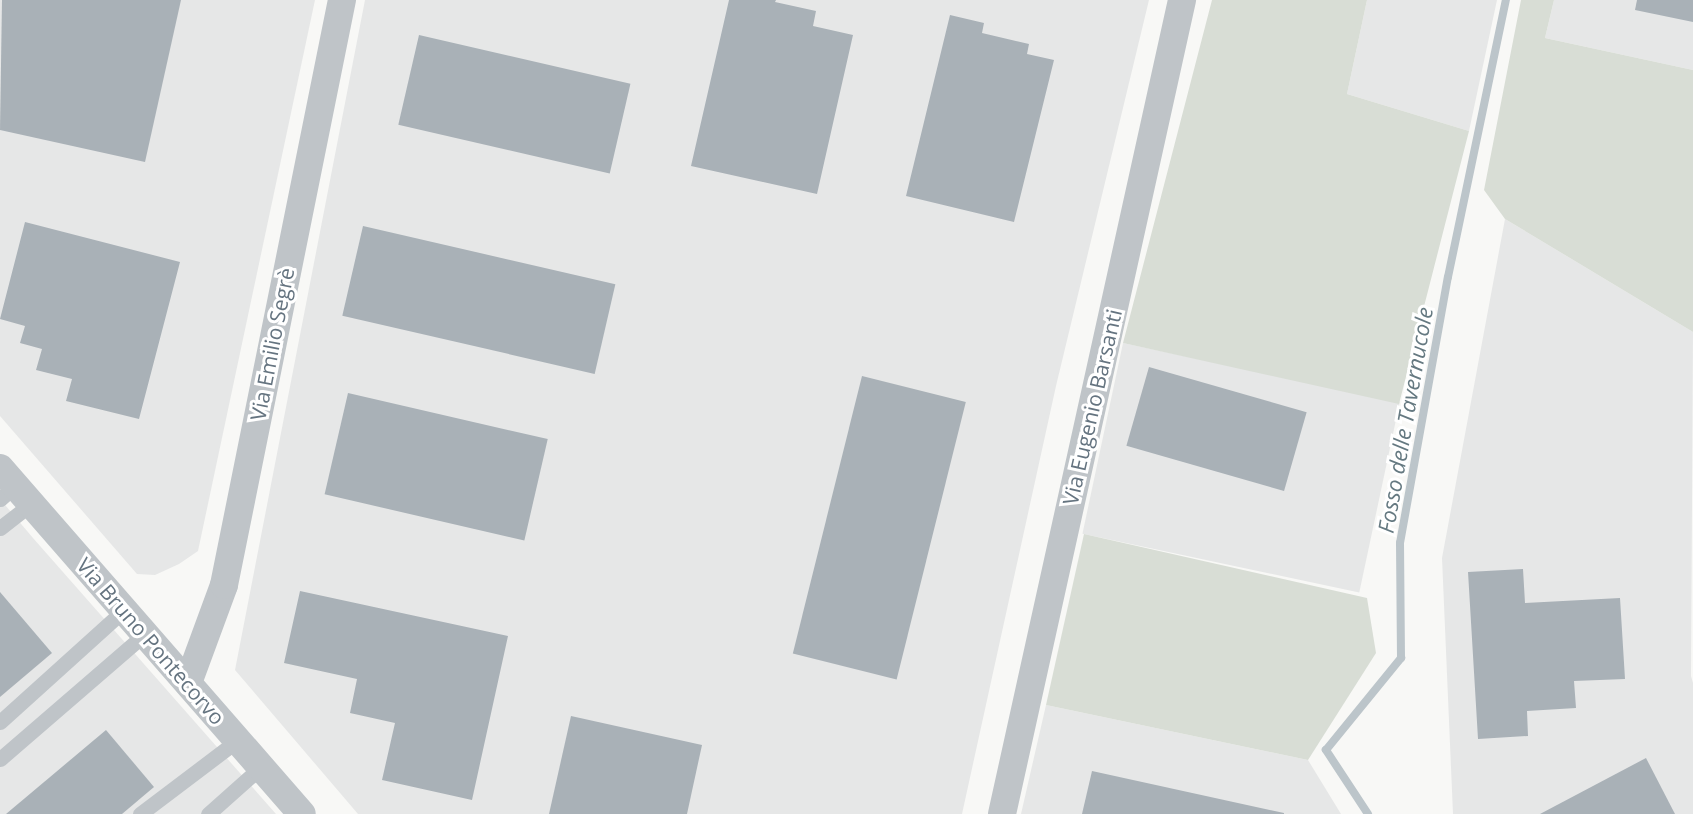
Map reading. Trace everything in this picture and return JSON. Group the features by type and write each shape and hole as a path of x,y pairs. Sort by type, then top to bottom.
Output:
{"street":[{"name":"Via Emilio Segrè","path":"188,683 224,585 342,0"},
{"name":"Via Eugenio Barsanti","path":"1002,814 1182,0"},
{"name":"Via Bruno Pontecorvo","path":"12,489 124,610 302,814"}],"lane":[{"path":"0,528 12,489"},
{"path":"0,722 124,610"},
{"path":"0,759 145,634"},
{"path":"140,814 238,740"},
{"path":"208,814 261,767"}],"shaded area":[{"path":"0,0 315,0 198,551 179,564 155,575 137,574 0,416"},
{"path":"365,0 1149,0 1056,386 962,814 358,814 235,670"},
{"path":"1212,0 1367,0 1347,94 1469,131 1399,404 1123,343"},
{"path":"1367,0 1497,0 1469,131 1347,94"},
{"path":"1521,0 1554,0 1545,38 1693,70 1693,332 1505,219 1484,190"},
{"path":"1554,0 1693,0 1693,70 1545,38"},
{"path":"1505,219 1693,332 1691,676 1693,683 1693,814 1453,814 1442,558"},
{"path":"1123,343 1400,402 1359,593 1082,534"},
{"path":"0,499 33,538 276,814 0,814"},
{"path":"1084,534 1367,598 1376,653 1308,760 1046,705"},
{"path":"1046,705 1308,760 1341,814 1021,814"}],"building":[{"path":"2,0 181,0 145,162 0,130"},
{"path":"729,0 776,0 775,2 816,11 813,26 853,35 817,194 691,166"},
{"path":"1637,0 1693,0 1693,22 1635,10"},
{"path":"950,15 984,23 982,33 1029,44 1027,54 1054,60 1014,222 906,196"},
{"path":"419,35 630,84 610,173 398,125"},
{"path":"25,222 180,262 139,419 66,401 72,379 36,370 42,349 20,343 25,326 0,319"},
{"path":"363,226 615,284 595,374 342,316"},
{"path":"1149,367 1307,412 1284,491 1126,446"},
{"path":"862,376 966,402 897,679 793,654"},
{"path":"348,393 548,439 524,540 325,494"},
{"path":"1523,569 1525,603 1620,598 1625,679 1574,681 1576,708 1527,711 1528,736 1478,739 1468,572"},
{"path":"300,591 508,636 472,800 382,780 395,723 350,713 357,679 284,663"},
{"path":"0,592 52,653 0,697"},
{"path":"571,716 702,745 687,814 549,814"},
{"path":"106,730 154,787 122,814 6,814"},
{"path":"1646,758 1675,814 1540,814"},
{"path":"1092,771 1284,813 1284,814 1082,814"}],"waterway":[{"name":"Fosso delle Tavernucole","path":"1368,814 1326,750 1401,658 1400,543 1448,277 1506,0"}]}
